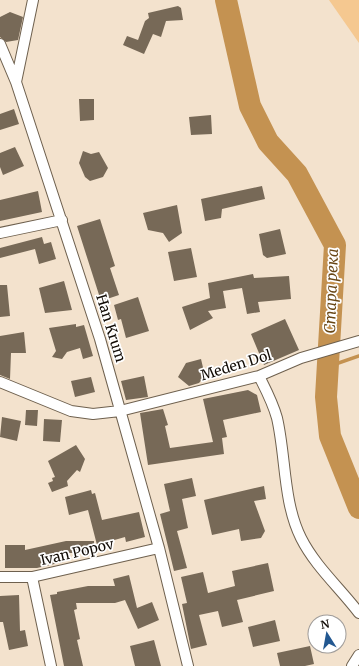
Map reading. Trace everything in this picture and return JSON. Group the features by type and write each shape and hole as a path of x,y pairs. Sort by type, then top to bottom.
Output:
{"street":[{"path":"16,82 33,0"},
{"name":"Han Krum","path":"0,44 16,82 100,339 159,548 188,666"},
{"path":"0,233 62,220"},
{"name":"Meden Dol","path":"0,382 71,411 93,414 120,411 259,376 301,358 359,341"},
{"path":"259,376 272,402 277,420 292,515 301,538 312,557 359,613"},
{"name":"Ivan Popov","path":"0,578 32,576 159,548"},
{"path":"32,576 51,666"},
{"path":"352,666 359,655"}],"shaded area":[{"path":"329,0 359,0 359,43"}],"building":[{"path":"178,6 181,8 183,20 166,21 161,37 153,34 144,54 123,45 127,36 138,40 145,21 149,18 148,13"},
{"path":"10,12 23,17 18,40 6,42 0,37 0,17"},
{"path":"79,99 94,99 94,120 80,121"},
{"path":"14,109 19,124 0,130 0,114"},
{"path":"211,115 212,134 191,135 189,117"},
{"path":"15,147 24,166 3,175 0,167 0,153"},
{"path":"83,151 91,154 99,152 108,168 103,177 90,181 85,177 79,163"},
{"path":"262,186 265,199 222,209 221,218 205,221 201,199"},
{"path":"38,191 42,212 0,221 0,200"},
{"path":"177,205 182,233 169,242 163,233 148,230 143,213"},
{"path":"100,219 115,266 110,268 119,295 101,301 77,226"},
{"path":"280,229 286,254 267,258 263,255 259,234"},
{"path":"42,237 44,244 51,242 56,259 39,264 35,249 0,258 0,248"},
{"path":"191,248 197,277 174,281 168,252"},
{"path":"253,274 254,278 289,276 291,299 258,302 260,312 247,314 242,288 223,291 226,308 208,311 213,318 190,330 182,307 210,298 208,283"},
{"path":"64,281 72,310 45,313 39,288"},
{"path":"0,285 7,285 10,316 0,317"},
{"path":"138,297 149,331 126,338 121,319 118,320 114,305"},
{"path":"285,319 299,350 264,365 251,334"},
{"path":"76,324 76,327 84,325 93,356 83,359 80,348 67,352 62,359 52,357 56,351 49,328"},
{"path":"24,332 26,353 11,353 10,379 0,375 0,336"},
{"path":"201,359 205,376 199,383 189,386 178,377 186,363"},
{"path":"144,376 148,397 126,400 121,381"},
{"path":"91,377 95,392 75,397 71,381"},
{"path":"248,390 257,395 261,412 223,420 227,437 222,438 224,454 148,465 140,413 163,409 168,425 165,426 170,448 213,442 203,399"},
{"path":"26,410 38,410 37,426 25,425"},
{"path":"2,417 21,421 17,441 0,437"},
{"path":"44,419 62,420 60,442 43,441"},
{"path":"76,445 85,459 80,472 77,470 67,481 68,486 52,492 48,483 53,481 52,478 55,477 48,461"},
{"path":"192,478 196,496 182,499 188,528 177,531 187,568 174,571 160,514 170,511 164,484"},
{"path":"264,486 266,499 254,501 265,531 261,538 241,541 239,529 212,535 204,500"},
{"path":"91,490 92,494 95,493 102,520 139,512 145,537 126,542 125,537 97,545 88,510 69,515 65,497"},
{"path":"66,541 94,541 94,553 61,553 63,562 37,568 5,568 5,545 25,545 25,550"},
{"path":"268,563 274,591 237,600 243,622 222,627 218,611 199,615 207,645 191,649 182,604 187,603 181,577 203,572 208,593 235,586 232,571"},
{"path":"129,575 137,608 152,602 159,620 138,629 125,600 115,603 76,603 77,609 74,610 80,639 77,640 83,666 64,666 50,595 57,594 57,592 88,586 115,586 113,579"},
{"path":"19,595 20,631 25,630 28,646 9,650 3,622 0,622 0,596"},
{"path":"275,620 280,641 253,647 248,627"},
{"path":"154,640 161,666 135,666 130,646"},
{"path":"307,647 307,654 312,654 314,664 305,666 280,666 277,653"}],"waterway":[{"name":"Стара река","path":"226,0 250,106 268,142 297,174 335,245 326,397 330,436 359,508"},
{"path":"327,367 359,356"}]}
